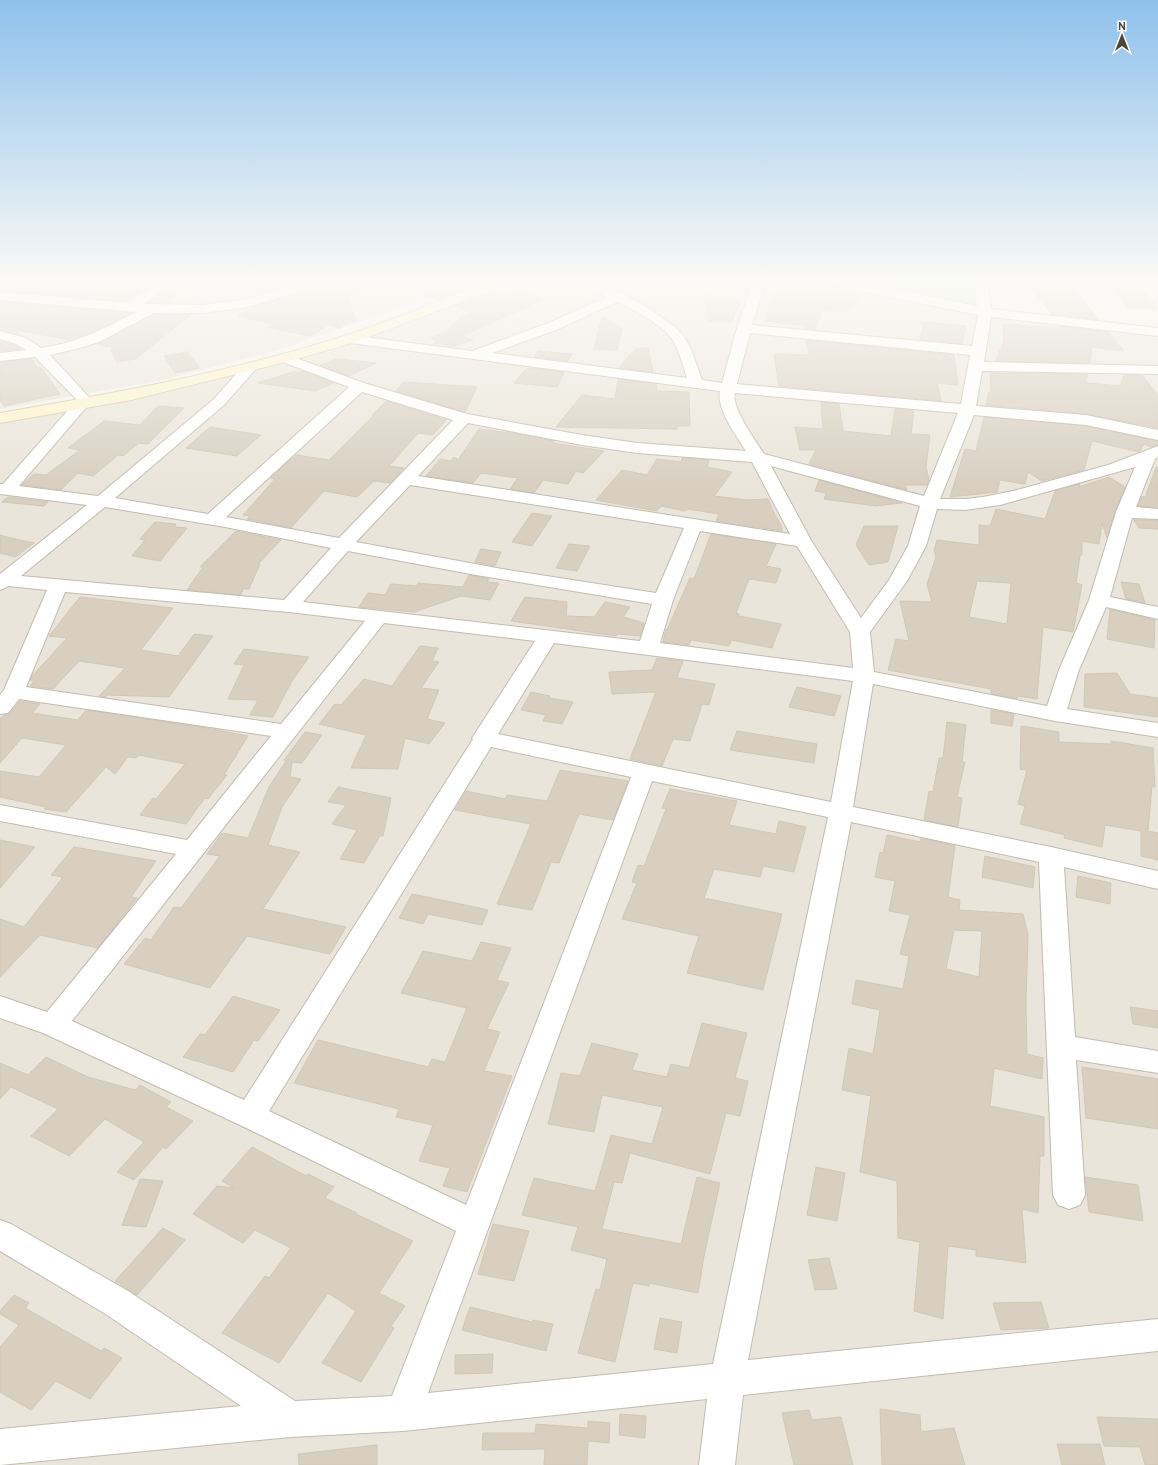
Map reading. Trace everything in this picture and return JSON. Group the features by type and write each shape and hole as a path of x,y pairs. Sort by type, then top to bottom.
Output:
{"street":[{"path":"35,349 39,352 81,400"},
{"path":"0,357 53,349"},
{"path":"0,418 252,360 287,349"},
{"path":"0,411 131,395 250,367 315,349"},
{"path":"430,349 696,385 1086,420 1158,435"},
{"path":"473,355 489,349"},
{"path":"685,349 696,385"},
{"path":"717,1465 727,1379 841,811 864,676 860,632 803,542 758,457 737,425 730,411 726,398 738,349"},
{"path":"905,349 977,359 1158,370"},
{"path":"860,632 898,581 917,546 930,503 968,409 979,349"},
{"path":"285,358 359,386 464,418 582,440 637,448 758,457 930,503 963,505 996,501 1094,474 1153,454"},
{"path":"1,582 102,501 219,402 250,367"},
{"path":"212,520 359,386"},
{"path":"4,490 81,400"},
{"path":"289,606 344,544 464,418"},
{"path":"1055,714 1069,670 1098,600 1125,512 1153,454"},
{"path":"407,479 803,542"},
{"path":"4,490 102,501 449,564 662,600"},
{"path":"1125,512 1158,514"},
{"path":"648,648 662,600 694,525"},
{"path":"1,582 289,606 648,648 864,676 1055,714 1158,730"},
{"path":"0,708 14,692 58,586"},
{"path":"1098,600 1158,613"},
{"path":"53,1025 380,616"},
{"path":"250,1116 548,636"},
{"path":"14,692 287,732"},
{"path":"484,738 644,773 841,811 1051,855 1158,880"},
{"path":"403,1413 644,773"},
{"path":"0,813 193,849"},
{"path":"1051,855 1069,1195"},
{"path":"0,1007 53,1025 250,1116 474,1224"},
{"path":"1061,1046 1158,1062"},
{"path":"0,1234 116,1302 291,1419"},
{"path":"0,1447 291,1419 403,1413 1158,1335"}],"shaded area":[{"path":"0,349 279,349 162,380 0,409"},
{"path":"316,349 1158,349 1158,1465 0,1465 0,424 151,396 266,367"}],"building":[{"path":"0,349 17,349 0,351"},
{"path":"111,349 147,349 135,359 117,362"},
{"path":"635,349 648,349 653,372 619,368"},
{"path":"808,349 898,349 954,355 958,385 937,383 941,401 779,386 774,354 809,355"},
{"path":"1001,349 1092,349 1090,363 995,361"},
{"path":"538,351 572,354 568,361 535,357"},
{"path":"187,352 200,368 175,373 164,356"},
{"path":"32,359 37,368 39,367 43,370 60,394 4,406 0,400 0,362"},
{"path":"337,359 376,363 349,376 320,365"},
{"path":"530,368 564,372 557,387 514,383 526,369"},
{"path":"296,371 297,373 302,371 333,383 315,391 258,383"},
{"path":"990,373 1088,374 1086,383 1120,386 1124,375 1142,375 1158,395 1158,428 1086,414 986,405 989,392 991,392"},
{"path":"618,379 656,384 657,391 689,392 690,426 677,426 677,429 556,427 582,395 615,399"},
{"path":"404,382 477,387 465,412 396,391"},
{"path":"386,401 446,420 433,435 418,433 389,466 404,468 390,483 374,481 357,497 324,491 291,528 247,519 250,516 243,515 275,479 270,478 296,455 329,460"},
{"path":"821,402 839,404 843,431 891,436 895,409 914,411 911,434 930,435 926,467 929,479 927,485 905,485 907,490 809,464 816,450 800,450 795,427 823,429"},
{"path":"158,406 184,408 148,444 139,443 123,456 118,455 93,476 78,473 61,490 22,485 34,474 46,475 80,450 68,448 104,421 140,425"},
{"path":"984,417 1086,426 1158,441 1158,445 1151,447 1144,444 1139,452 1092,441 1084,470 1042,481 1028,472 1025,484 1000,480 997,492 950,497 965,449 976,451"},
{"path":"210,427 261,435 237,456 186,448"},
{"path":"479,429 517,434 554,441 553,443 604,451 583,473 576,471 568,484 543,480 534,493 510,489 518,478 481,473 473,483 426,476 440,459 451,461 454,457 458,460"},
{"path":"682,458 709,460 707,467 732,472 714,496 747,500 768,499 782,527 782,531 716,521 719,514 688,509 685,511 661,506 657,511 596,500 622,470 647,475 657,459 681,462"},
{"path":"1156,467 1158,467 1158,507 1138,506 1142,496 1145,498"},
{"path":"1109,477 1125,487 1115,511 1107,538 1102,523 1099,544 1082,541 1082,555 1080,555 1076,583 1082,585 1073,632 1043,627 1037,699 1017,696 1017,699 991,694 991,689 888,670 896,639 909,641 900,601 932,602 927,584 936,557 934,550 937,540 979,545 979,525 990,526 996,509 1045,519 1055,491 1080,484 1079,487","holes":["977,581 1011,583 1007,624 969,617"]},
{"path":"819,480 902,503 876,506 824,499 826,493 815,491"},
{"path":"8,497 48,502 44,506 2,502"},
{"path":"532,513 552,516 532,546 512,542"},
{"path":"1134,520 1158,520 1158,529 1139,528"},
{"path":"155,522 176,524 174,527 187,528 160,561 132,556 145,540 140,539"},
{"path":"864,526 898,526 888,562 869,565 856,545"},
{"path":"236,531 281,540 258,564 260,564 249,589 243,589 241,595 187,590 203,567 200,567"},
{"path":"711,534 776,544 766,566 781,569 776,583 749,579 736,613 739,614 739,616 781,624 772,648 731,640 729,646 691,640 689,645 663,642 666,629 667,630 690,578 694,579"},
{"path":"0,535 34,543 15,557 0,553"},
{"path":"569,544 590,546 577,571 556,568"},
{"path":"481,549 501,552 495,566 475,562"},
{"path":"469,575 489,579 487,582 499,583 490,600 461,596 414,612 359,607 368,593 385,595 391,584 417,586 418,583 463,587"},
{"path":"1121,582 1139,584 1145,603 1126,599"},
{"path":"80,597 173,608 141,650 178,656 194,634 213,636 169,697 99,696 125,668 79,661 53,689 30,686 34,681 30,680 32,676 67,638 49,636"},
{"path":"525,597 567,602 566,616 594,617 605,602 630,607 623,617 644,623 640,636 618,634 616,636 511,621"},
{"path":"1110,609 1155,620 1154,648 1107,639"},
{"path":"420,646 438,648 432,661 439,662 421,688 439,690 427,719 445,723 429,744 405,738 398,769 351,768 366,735 319,724 335,704 341,705 364,679 392,686"},
{"path":"244,649 309,657 292,681 273,717 250,715 258,700 228,699 244,665 234,664"},
{"path":"657,658 683,661 677,678 715,684 709,705 702,704 690,741 673,739 662,766 630,759 656,692 612,694 609,672 652,670"},
{"path":"1117,673 1130,694 1158,698 1158,717 1084,707 1085,674"},
{"path":"797,687 841,696 834,716 789,707"},
{"path":"531,692 550,696 549,698 573,702 562,724 543,721 546,715 521,710"},
{"path":"20,701 40,704 32,713 78,720 86,710 206,728 248,736 224,775 227,775 208,799 205,798 186,824 140,815 153,798 156,799 185,764 139,755 136,758 128,757 115,774 106,767 66,812 44,809 46,807 0,797 0,771 39,777 66,745 22,738 0,763 0,719 4,715 9,714"},
{"path":"991,710 1014,714 1012,726 991,723"},
{"path":"947,722 966,725 962,762 965,762 957,797 962,798 958,827 924,820 929,791 933,792 939,758 943,758"},
{"path":"1021,726 1059,732 1059,742 1111,744 1111,741 1153,748 1155,787 1152,786 1148,831 1158,833 1158,860 1141,856 1141,831 1105,825 1102,847 1064,838 1065,835 1020,824 1025,806 1018,804 1027,770 1020,769"},
{"path":"737,731 817,744 814,763 730,750"},
{"path":"305,732 322,735 302,763 292,762 290,777 301,779 282,807 268,845 300,852 263,909 346,927 330,954 247,936 210,988 124,964 145,938 151,940 174,907 181,908 220,856 207,854 222,833 248,838 269,787 286,761 284,760"},
{"path":"560,770 628,781 613,820 579,814 559,863 551,862 532,910 497,904 531,824 455,810 466,791 505,799 507,795 547,801"},
{"path":"338,787 391,798 383,836 380,836 364,863 340,859 357,830 332,824 346,805 328,802"},
{"path":"670,789 737,801 729,825 776,834 779,821 806,827 794,872 763,866 760,877 714,869 704,898 782,914 763,990 687,973 699,936 622,919 637,883 632,882 638,865 644,866 666,809 662,808"},
{"path":"887,835 920,842 921,838 955,846 948,897 960,900 959,910 1023,914 1028,935 1026,1002 1027,1054 1043,1058 1042,1079 994,1068 990,1106 1044,1117 1044,1156 1040,1156 1038,1213 1022,1209 1026,1263 976,1256 976,1250 948,1246 943,1319 914,1311 920,1242 898,1238 897,1181 860,1172 871,1096 842,1090 849,1048 873,1054 880,1010 852,1004 856,980 903,989 909,956 900,954 910,915 889,911 895,881 875,877 880,852 883,853","holes":["954,930 982,931 979,977 946,969"]},
{"path":"0,840 35,847 0,888"},
{"path":"74,847 156,861 131,897 137,898 98,948 40,935 0,977 0,919 24,927 63,877 51,875"},
{"path":"985,856 1035,867 1033,888 982,877"},
{"path":"1078,876 1111,883 1110,904 1076,897"},
{"path":"412,894 488,910 482,925 428,914 423,924 399,918"},
{"path":"481,942 511,948 497,980 509,983 487,1029 500,1032 484,1071 512,1076 467,1192 443,1186 450,1168 419,1161 433,1125 396,1117 399,1109 294,1083 318,1040 428,1067 432,1059 445,1062 467,1008 401,993 423,951 472,961"},
{"path":"233,996 280,1010 258,1041 254,1040 233,1072 183,1057 200,1034 205,1035"},
{"path":"1130,1007 1158,1011 1158,1028 1133,1024"},
{"path":"702,1023 747,1033 735,1078 748,1081 740,1116 726,1113 710,1174 630,1153 622,1183 614,1182 602,1229 681,1244 697,1177 720,1183 704,1256 698,1293 649,1283 649,1286 633,1283 615,1362 578,1353 596,1289 600,1290 607,1259 571,1250 578,1227 522,1215 534,1178 595,1191 611,1135 652,1144 663,1107 602,1095 594,1132 548,1124 561,1073 580,1076 592,1043 638,1054 632,1070 667,1077 671,1064 689,1068"},
{"path":"46,1057 88,1077 135,1090 140,1085 171,1102 166,1107 193,1121 166,1149 163,1147 134,1180 117,1172 144,1142 105,1119 69,1156 31,1136 58,1109 11,1087 0,1099 0,1063 28,1075"},
{"path":"1082,1067 1158,1079 1158,1129 1086,1118"},
{"path":"252,1147 306,1176 308,1174 334,1187 325,1198 413,1241 379,1293 405,1306 391,1326 394,1328 361,1382 322,1363 356,1311 328,1293 279,1363 222,1333 265,1276 269,1278 291,1248 255,1230 243,1243 193,1214 217,1186 234,1188 222,1181"},
{"path":"816,1167 845,1173 837,1221 807,1215"},
{"path":"1085,1177 1138,1185 1143,1221 1089,1212"},
{"path":"140,1179 163,1181 146,1227 122,1225"},
{"path":"493,1224 529,1231 514,1281 478,1274"},
{"path":"163,1228 185,1240 137,1295 115,1281"},
{"path":"829,1258 837,1289 815,1290 808,1260"},
{"path":"14,1295 29,1303 25,1308 101,1351 104,1348 122,1358 90,1399 56,1381 31,1410 0,1392 0,1347 19,1325 0,1314 0,1311"},
{"path":"1041,1302 1049,1328 1001,1330 993,1303"},
{"path":"470,1307 532,1322 533,1320 553,1324 546,1351 462,1330"},
{"path":"660,1318 682,1322 677,1353 654,1349"},
{"path":"493,1354 492,1373 455,1374 455,1355"},
{"path":"880,1409 920,1415 921,1432 954,1428 965,1465 882,1465"},
{"path":"809,1410 812,1420 841,1417 853,1465 794,1465 782,1413"},
{"path":"620,1414 646,1416 645,1438 619,1435"},
{"path":"1097,1417 1158,1419 1158,1465 1145,1465 1140,1447 1104,1446"},
{"path":"588,1421 610,1423 609,1443 588,1441 587,1465 544,1465 545,1449 482,1450 483,1433 535,1433 536,1424 588,1428"},
{"path":"1057,1444 1100,1444 1105,1465 1062,1465"},
{"path":"377,1445 377,1465 299,1465 298,1454"}]}
